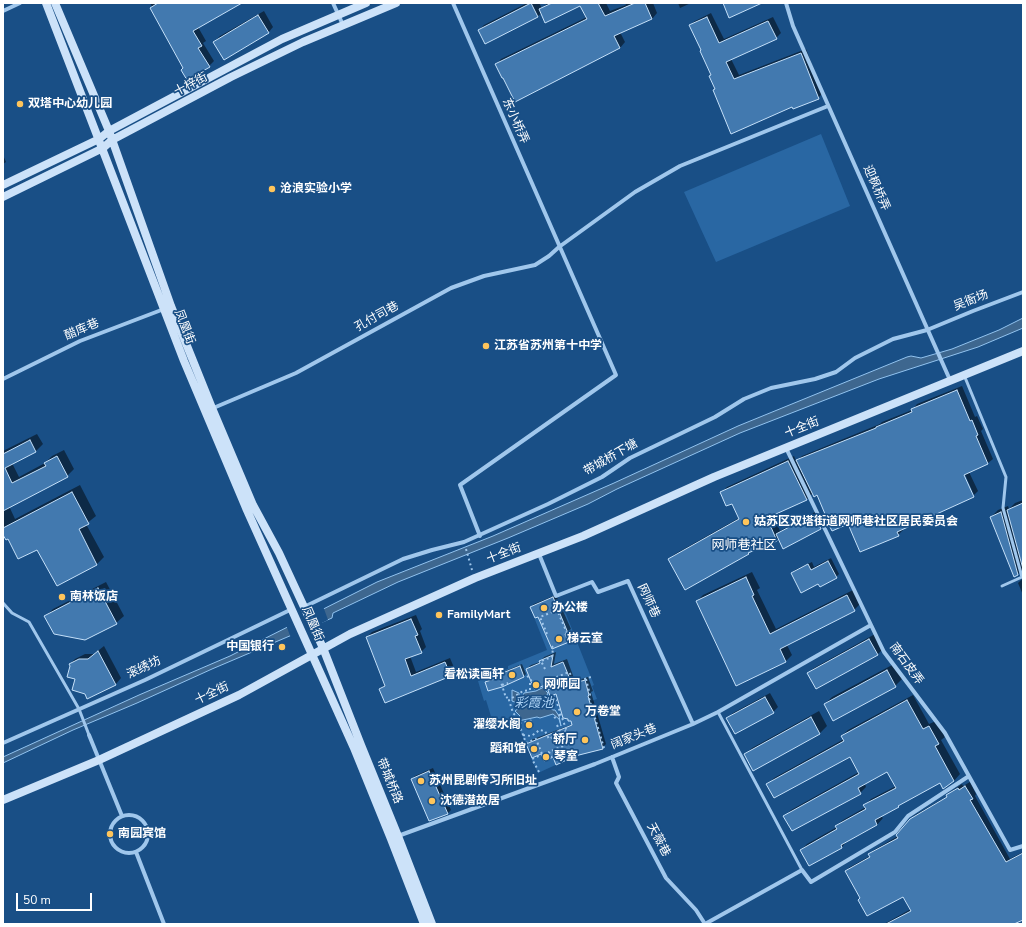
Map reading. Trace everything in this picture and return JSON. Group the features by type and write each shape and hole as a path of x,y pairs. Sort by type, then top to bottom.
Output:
{"main road":[{"name":"凤凰街","path":"46,3 99,139 168,307 262,544 311,655"},
{"name":"凤凰街","path":"55,3 109,131 168,307"},
{"name":"十梓街","path":"3,186 99,139 109,131 282,38 366,3"},
{"name":"十梓街","path":"3,197 103,148 112,140 238,74 303,42 396,3"},
{"name":"十全街","path":"3,800 99,760 239,695 350,634 475,578 539,554 621,520 714,477 1023,351"},
{"name":"凤凰街","path":"208,410 253,505 279,553 323,648"},
{"name":"带城桥路","path":"323,648 361,745 424,924"},
{"name":"带城桥路","path":"311,655 395,838 432,924"}],"street":[{"path":"3,10 20,3"},
{"path":"333,3 343,25"},
{"name":"东小桥弄","path":"453,3 616,376 460,485 480,536"},
{"name":"迎枫桥弄","path":"786,3 793,26 950,381"},
{"name":"孔付司巷","path":"208,410 296,373 451,288 484,276 536,264 635,192 680,166 828,106"},
{"name":"吴衙场","path":"927,330 1023,292"},
{"name":"醋库巷","path":"3,379 80,341 168,307"},
{"name":"带城桥下塘","path":"304,607 403,559 480,536 548,504 602,477 630,458 715,417 744,399 771,388 815,379 836,372 855,358 893,339 927,330"},
{"name":"南石皮弄","path":"786,447 884,652 945,733 1010,850 1023,846"},
{"name":"网师巷","path":"539,554 556,596 592,582 598,592 628,581 693,724"},
{"name":"滚绣坊","path":"3,743 145,680 292,609"},
{"name":"阔家头巷","path":"395,838 612,757 693,724 718,712 871,625"},
{"path":"89,735 122,816"},
{"name":"天薇巷","path":"612,757 619,777 616,783 666,878 696,910 705,924"},
{"path":"705,924 802,870 810,882 895,832 908,816 969,776"},
{"path":"122,816 137,816 147,827 149,834 147,842 136,852 122,852 115,847 111,841 110,834 112,826 116,820 122,816"},
{"path":"136,852 164,924"}],"lane":[{"path":"964,375 1006,477 1003,508 1022,577 1002,586"},
{"path":"3,603 12,613 29,622 80,710 89,735"},
{"path":"718,712 802,870"}],"path":[{"path":"465,545 472,570"},
{"path":"547,634 540,617 557,610 567,633"},
{"path":"545,669 541,661 552,657 553,648 551,644"},
{"path":"547,681 569,672 575,682 591,677"},
{"path":"527,676 530,678 533,685"},
{"path":"500,678 506,698 508,697 512,713 515,715 516,724 519,724 526,743 536,739 542,754 532,759 539,772"},
{"path":"586,679 590,695 589,698 604,748"},
{"path":"502,686 508,683"},
{"path":"509,700 523,691 530,690 530,683"},
{"path":"547,684 549,690"},
{"path":"523,735 530,736 539,730 541,732 545,731 549,739 567,732 557,702 553,695"},
{"path":"555,718 560,714"},
{"path":"519,724 534,720"},
{"path":"557,725 561,734"},
{"path":"552,758 549,752 570,743"}],"shaded area":[{"path":"821,134 850,206 716,262 684,192"},
{"name":"网师园","path":"553,597 559,611 564,609 594,685 592,686 597,699 591,701 605,748 575,756 538,773 519,728 516,728 513,719 493,723 478,681 487,678 487,676 508,669 508,666 547,650 530,607"}],"water":[{"path":"1023,318 1023,328 978,347 879,379 740,433 617,489 588,504 398,582 333,613 332,618 73,730 3,763 3,757 139,695 230,656 377,582 493,536 614,483 738,426 907,357 911,356 921,358 952,349 999,330"},
{"name":"彩霞池","path":"544,687 548,693 546,697 550,708 555,710 559,716 561,726 559,719 553,714 540,718 537,717 518,721 517,720 520,716 515,711 519,708 517,703 512,701 512,690 519,693 519,698 522,698 524,693 536,691"}],"pier":[{"path":"323,606 328,620 291,638 286,625"}],"building":[{"path":"158,3 242,3 193,31 202,46 198,48 210,67 187,80 181,70 183,68 150,8"},
{"path":"531,3 538,17 485,44 478,30"},
{"path":"552,3 598,3 605,16 635,3 645,3 652,19 614,36 620,48 515,102 495,64 587,19 580,6 545,23 539,9"},
{"path":"723,3 762,3 729,18"},
{"path":"258,15 269,33 224,60 213,42"},
{"path":"707,17 719,43 768,21 777,39 726,62 734,79 801,53 819,99 793,109 792,107 731,134 713,90 715,89 709,76 711,75 689,25"},
{"path":"957,390 970,421 972,420 978,435 976,436 988,464 964,475 974,497 897,532 899,536 860,552 848,524 832,531 829,525 827,526 822,515 825,514 817,495 814,497 796,460 876,428 912,412 911,409"},
{"path":"30,440 36,452 5,468 12,483 46,466 44,463 57,456 68,477 3,511 3,454"},
{"path":"788,461 807,500 767,518 777,541 748,553 749,554 685,590 668,559 739,519 732,504 726,506 720,492"},
{"path":"72,492 89,524 79,529 97,565 57,586 37,550 18,559 8,539 6,540 3,535 3,528"},
{"path":"1023,503 1023,569 1007,510"},
{"path":"1001,512 1018,575 1014,577 990,517"},
{"path":"810,516 811,520 816,518 821,529 783,549 776,534"},
{"path":"828,561 837,578 820,587 818,584 801,593 791,573 808,564 811,570"},
{"path":"746,577 754,595 752,596 770,634 847,595 855,611 780,649 786,662 736,686 696,601"},
{"path":"98,588 117,624 85,640 54,634 44,616"},
{"path":"553,597 568,633 565,634 569,642 552,649 538,617 535,618 530,607"},
{"path":"411,619 418,635 415,636 422,653 405,659 411,676 445,662 451,676 385,703 379,689 385,686 366,637"},
{"path":"869,639 878,655 816,689 807,673"},
{"path":"98,651 116,685 87,699 85,694 72,690 75,679 67,677 70,666 69,664 79,659 88,659"},
{"path":"553,655 551,667 563,662 572,684 585,680 603,749 575,756 556,765 553,757 544,761 541,754 532,758 526,744 572,725 571,721 563,718 556,694 550,696 546,685 534,689 526,669"},
{"path":"520,666 524,677 502,687 488,691 485,682 501,677 500,674"},
{"path":"887,670 896,687 833,721 824,704"},
{"path":"765,697 774,713 735,734 726,718"},
{"path":"907,700 923,729 929,726 939,744 935,746 954,781 943,789 940,783 898,806 899,807 875,820 877,825 841,845 842,848 809,866 800,850 837,829 835,826 866,809 863,805 896,788 887,772 858,788 861,794 792,831 783,816 859,774 850,757 774,798 766,784 844,741 841,736"},
{"path":"811,717 820,734 753,771 744,754"},
{"name":"沈德潜故居","path":"429,771 448,814 429,821 411,779"},
{"path":"965,786 973,799 970,800 1006,862 1023,853 1023,920 1014,924 886,924 911,911 903,897 867,916 858,900 860,898 845,871 870,857 868,854 898,838 896,835 910,819 947,797 946,795"}],"place":[{"name":"双塔中心幼儿园","path":"20,104"},
{"name":"沧浪实验小学","path":"272,189"},
{"name":"江苏省苏州第十中学","path":"486,346"},
{"name":"姑苏区双塔街道网师巷社区居民委员会","path":"746,522"},
{"name":"南林饭店","path":"62,597"},
{"name":"办公楼","path":"544,608"},
{"name":"FamilyMart","path":"439,615"},
{"name":"梯云室","path":"559,639"},
{"name":"中国银行","path":"282,647"},
{"name":"看松读画轩","path":"512,675"},
{"name":"网师园","path":"536,685"},
{"name":"万卷堂","path":"577,712"},
{"name":"濯缨水阁","path":"529,725"},
{"name":"轿厅","path":"585,740"},
{"name":"蹈和馆","path":"534,749"},
{"name":"琴室","path":"546,757"},
{"name":"苏州昆剧传习所旧址","path":"421,781"},
{"name":"沈德潜故居","path":"432,801"},
{"name":"南园宾馆","path":"110,834"}],"district":[{"name":"网师巷社区","path":"744,546"}]}
